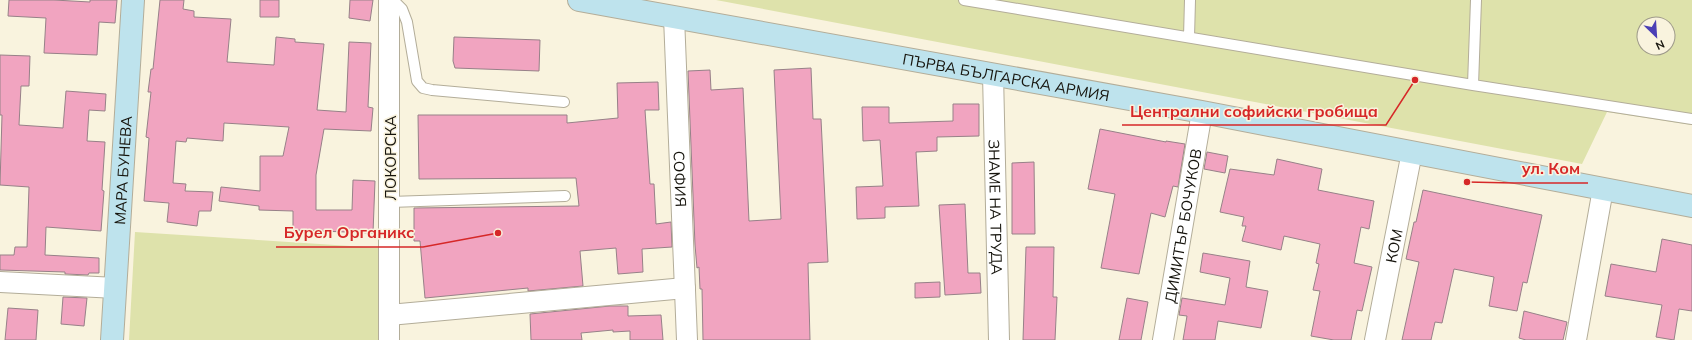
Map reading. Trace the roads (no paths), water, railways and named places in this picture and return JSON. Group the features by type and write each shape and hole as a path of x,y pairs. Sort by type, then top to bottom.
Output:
{"street":[{"name":"МАРА БУНЕВА","path":"112,340 132,0"},
{"name":"ЛОКОРСКА","path":"389,340 391,0"},
{"name":"ПЪРВА БЪЛГАРСКА АРМИЯ","path":"579,0 1202,112 1692,206"},
{"name":"СОФИЯ","path":"674,17 687,340"},
{"name":"ЗНАМЕ НА ТРУДА","path":"993,74 999,340"},
{"name":"ДИМИТЪР БОЧУКОВ","path":"1163,340 1202,112"},
{"name":"КОМ","path":"1375,340 1412,152"},
{"path":"1576,340 1603,189"},
{"path":"0,282 116,288"},
{"path":"389,315 685,288"}],"lane":[{"path":"391,0 402,9 407,22 417,81 423,88 564,102"},
{"path":"964,0 1692,119"},
{"path":"1189,37 1190,0"},
{"path":"1473,84 1476,0"},
{"path":"390,202 565,196"}],"place":[{"name":"Централни софийски гробища","path":"1415,80"},
{"name":"ул. Ком","path":"1467,182"},
{"name":"Бурел Органикс","path":"498,233"}]}
